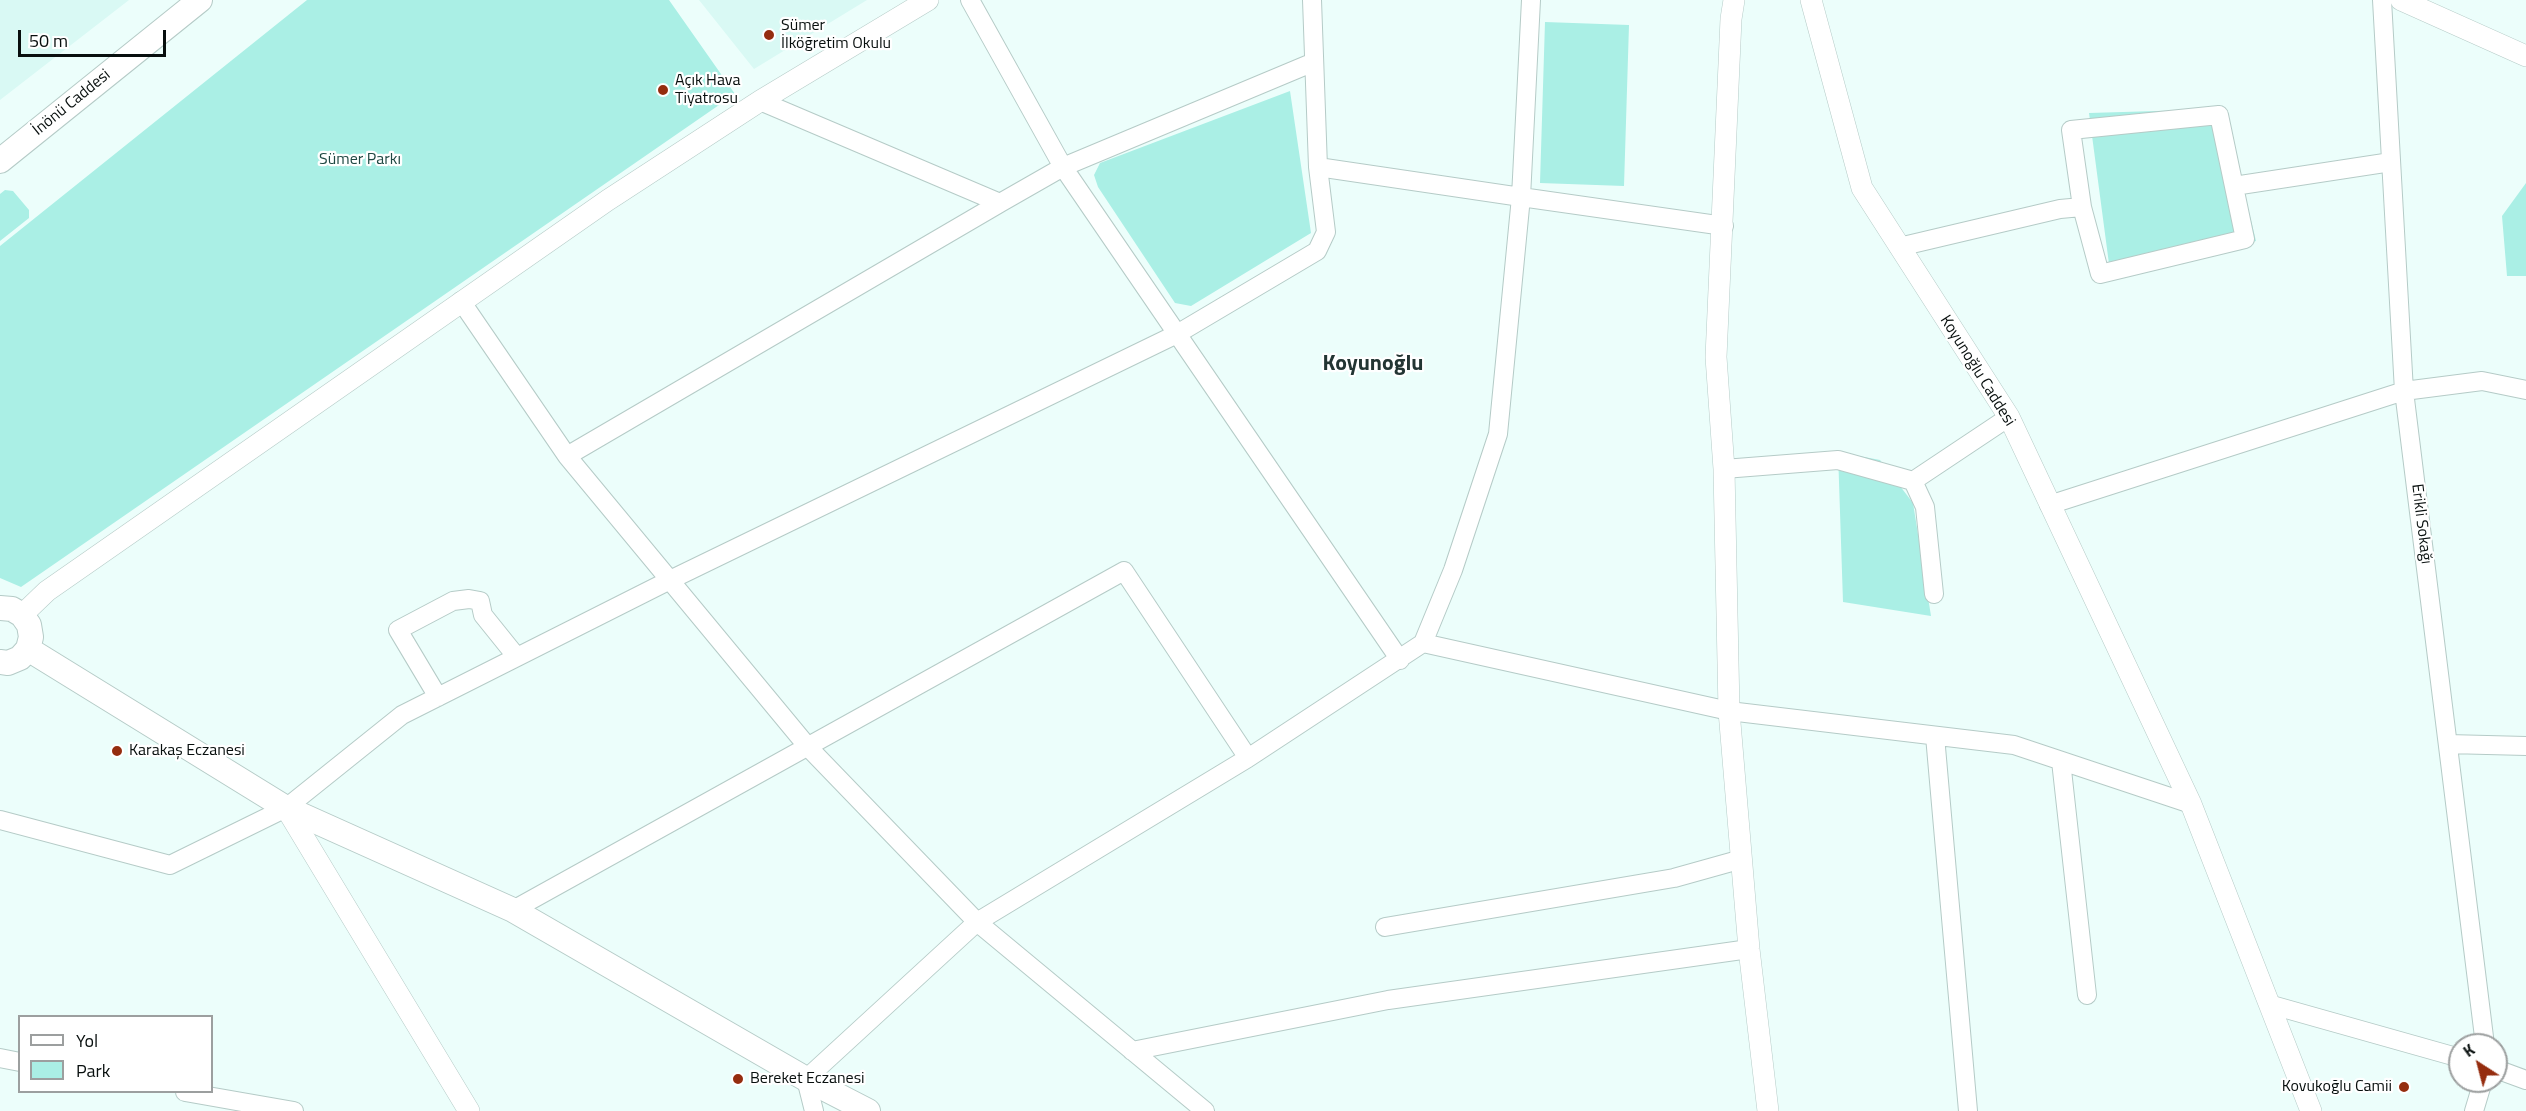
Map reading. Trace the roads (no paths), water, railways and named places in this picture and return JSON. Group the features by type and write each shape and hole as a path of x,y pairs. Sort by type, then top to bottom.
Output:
{"main road":[{"name":"İnönü Caddesi","path":"0,145 180,0"},
{"name":"İnönü Caddesi","path":"0,161 200,0"},
{"path":"0,663 8,663 20,658 28,649 31,637 29,625 11,612"},
{"path":"28,649 286,808 513,910 807,1079 868,1111"}],"street":[{"path":"11,612 47,591 608,200 760,101 928,0"},
{"path":"970,0 1063,167 1400,660"},
{"path":"0,820 170,865 286,808 402,715 670,580 1177,334 1317,251 1326,232 1318,167 1312,0"},
{"path":"814,1111 807,1079 977,922 1248,758 1423,643 1453,570 1498,434 1521,197 1531,0"},
{"path":"1734,0 1731,19 1724,226 1716,357 1724,469 1729,711 1749,949 1768,1111"},
{"name":"Koyunoğlu Caddesi","path":"1811,0 1862,188 2009,417 2191,804 2312,1111"},
{"name":"Erikli Sokağı","path":"2382,0 2404,392 2484,1033"},
{"path":"2401,0 2526,56"},
{"path":"567,456 1063,167 1314,62"},
{"path":"760,101 1000,203"},
{"path":"2219,116 2246,239 2100,274 2082,207 2070,130 2219,116"},
{"path":"2234,186 2391,162"},
{"path":"1318,167 1724,226"},
{"path":"1899,247 2061,209 2082,207"},
{"path":"461,301 567,456 808,747 977,922 1205,1111"},
{"path":"2049,506 2404,392 2482,381 2526,390"},
{"path":"1724,469 1838,460 1913,481 2009,417"},
{"path":"1913,481 1925,507 1934,594"},
{"path":"513,910 1124,571 1248,758"},
{"path":"438,697 398,630 453,602 469,599 480,601 483,615 516,656"},
{"path":"1423,643 1729,711 2014,745 2191,804"},
{"path":"1935,736 1968,1111"},
{"path":"2448,744 2526,746"},
{"path":"2061,761 2087,994"},
{"path":"286,808 469,1111"},
{"path":"1385,927 1664,880 1742,859"},
{"path":"1132,1051 1388,1000 1749,949"},
{"path":"2272,1005 2448,1055"},
{"path":"0,1058 18,1062"},
{"path":"2508,1073 2526,1080"},
{"path":"191,1093 294,1111"},
{"path":"2474,1111 2479,1093"}],"place":[{"name":"Sümer İlköğretim Okulu","path":"769,35"},
{"name":"Açık Hava Tiyatrosu","path":"663,90"},
{"name":"Karakaş Eczanesi","path":"117,751"},
{"name":"Bereket Eczanesi","path":"738,1079"},
{"name":"Kovukoğlu Camii","path":"2404,1087"}],"district":[{"name":"Koyunoğlu","path":"1373,365"}],"park label":[{"name":"Sümer Parkı","path":"360,160"}]}
